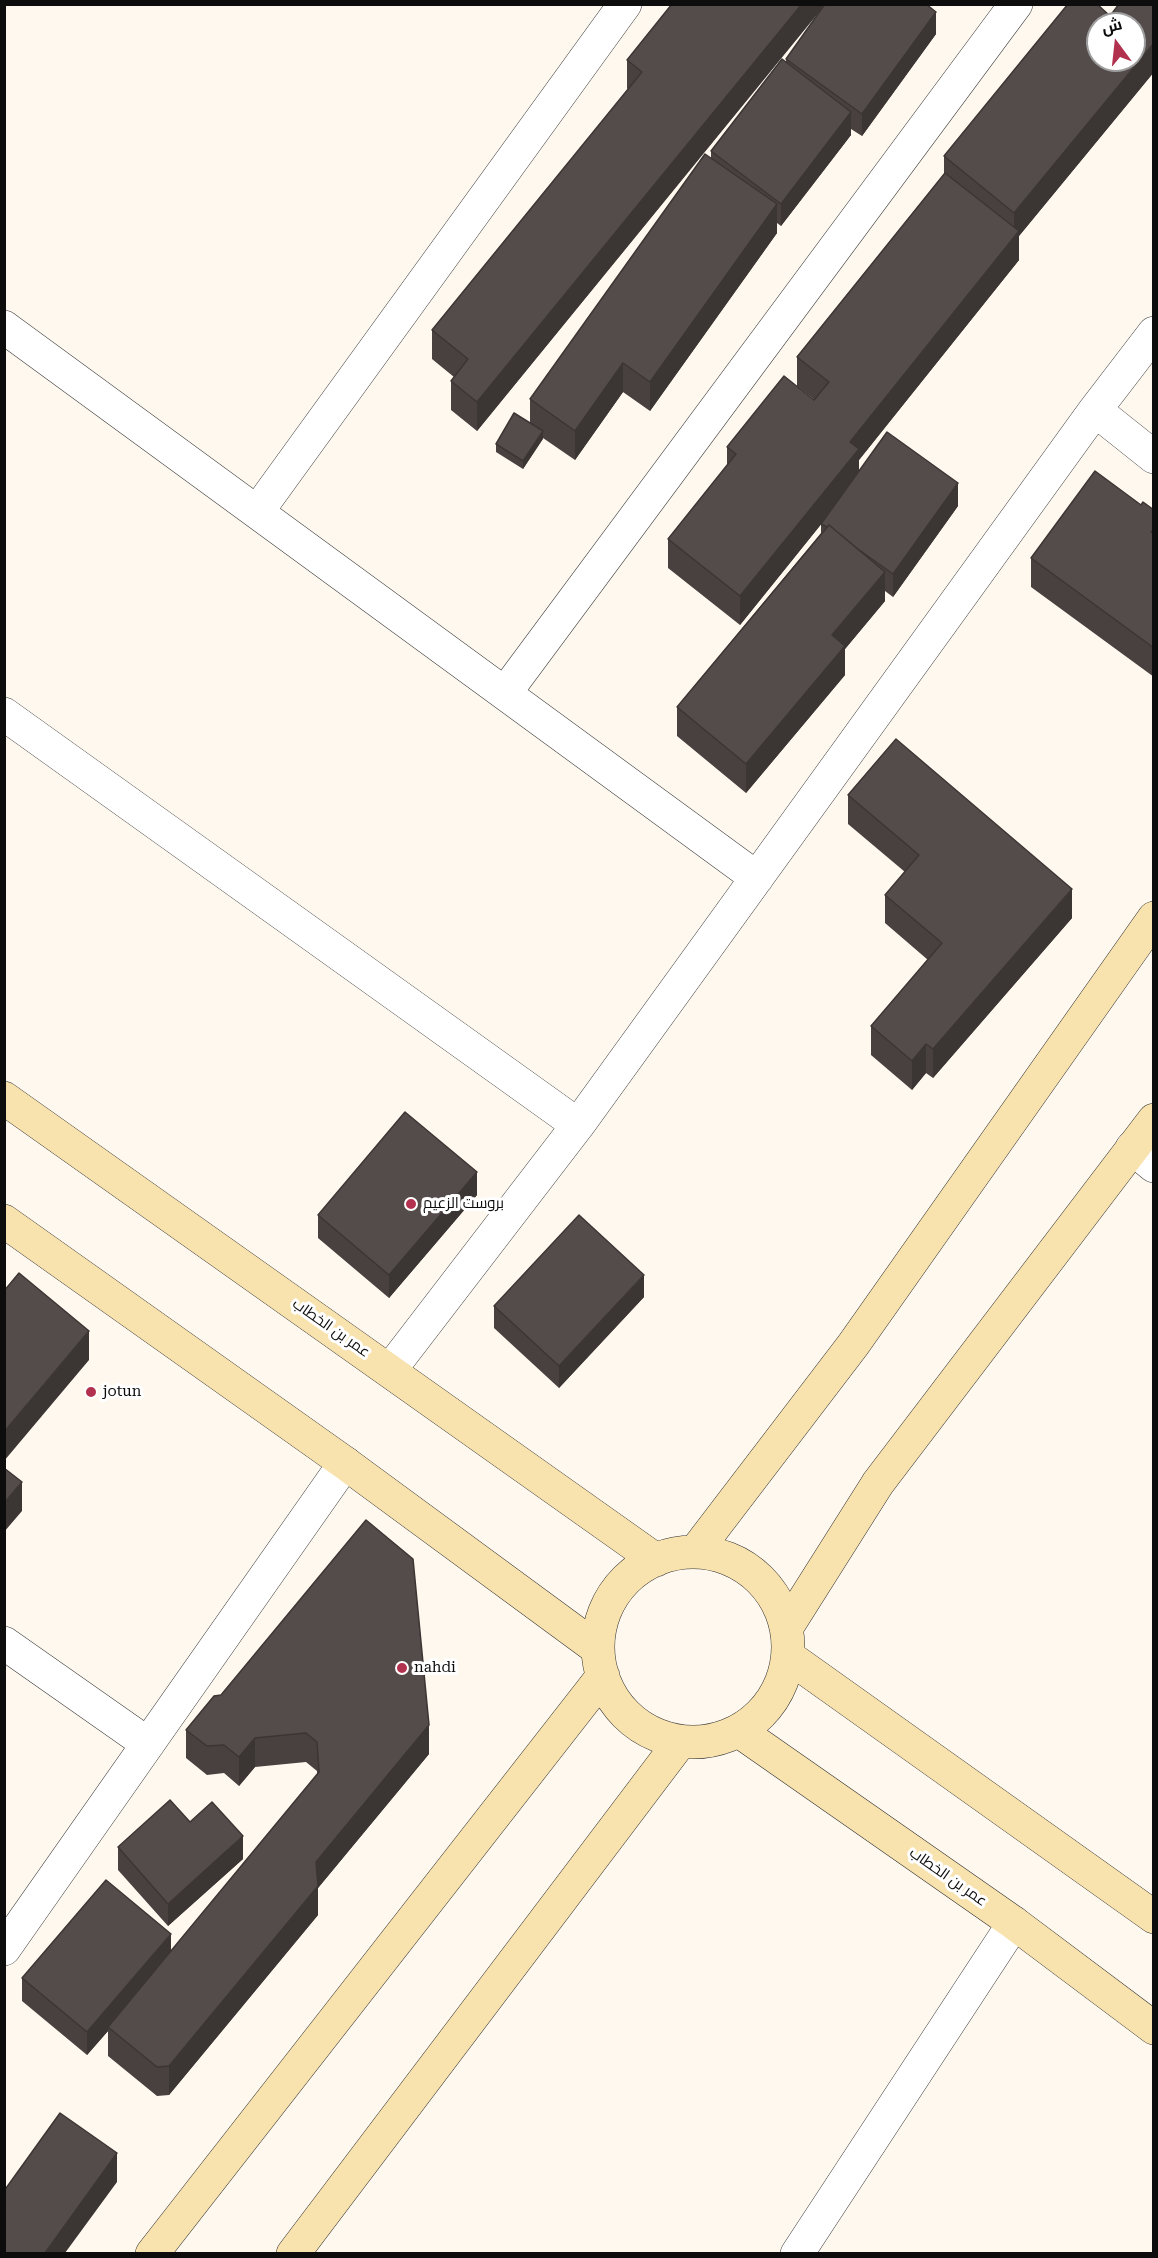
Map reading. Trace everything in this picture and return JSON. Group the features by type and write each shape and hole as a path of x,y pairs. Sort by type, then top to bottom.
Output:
{"street":[{"path":"257,512 625,4"},
{"path":"505,693 1016,4"},
{"path":"4,327 757,878"},
{"path":"390,1370 579,1125 1095,410 1154,333"},
{"path":"1095,410 1154,457"},
{"path":"4,714 579,1125"},
{"path":"695,1552 853,1344 1154,918"},
{"name":"عمر بن الخطاب","path":"4,1098 656,1560"},
{"path":"1154,1120 1143,1157 878,1483 788,1642 780,1687 764,1712 740,1731 710,1741 680,1742 651,1733 626,1715 606,1689 601,1663 600,1626 612,1596 634,1572 656,1560 695,1552 727,1557 755,1574 776,1598 788,1642 1154,1917"},
{"path":"4,1221 345,1463 601,1663"},
{"path":"4,1949 345,1463"},
{"path":"4,1643 148,1744"},
{"path":"152,2253 601,1663"},
{"name":"عمر بن الخطاب","path":"740,1731 1014,1923 1154,2028"},
{"path":"293,2253 680,1742"},
{"path":"797,2253 1014,1923"}],"building":[{"path":"672,4 802,4 477,402 451,381 468,359 432,330 642,72 627,60"},
{"path":"825,4 926,4 936,12 862,114 786,59"},
{"path":"1068,4 1097,4 1106,12 1086,12 1086,72 1130,72 1014,213 944,156"},
{"path":"1119,4 1151,4 1154,7 1154,43 1146,53 1146,12 1113,12"},
{"path":"782,59 851,112 781,204 711,151"},
{"path":"705,154 777,204 650,382 623,363 575,431 530,399"},
{"path":"945,173 1019,231 850,442 859,449 740,596 668,539 736,454 727,447 784,376 814,400 829,382 797,357"},
{"path":"514,413 543,431 523,461 496,444"},
{"path":"887,432 958,483 893,574 829,525 827,527 821,524"},
{"path":"1095,471 1141,505 1143,502 1154,510 1154,529 1151,532 1154,534 1154,648 1031,558"},
{"path":"829,525 885,572 832,635 845,646 746,764 677,707"},
{"path":"896,739 1072,889 933,1049 926,1044 912,1061 871,1026 942,943 885,895 919,855 848,795"},
{"path":"405,1112 477,1172 389,1275 318,1215"},
{"path":"579,1215 644,1275 559,1366 494,1306"},
{"path":"19,1273 89,1331 4,1432 4,1291"},
{"path":"4,1468 22,1482 4,1503"},
{"path":"366,1520 413,1559 429,1725 316,1862 318,1886 169,2066 157,2067 108,2027 319,1772 317,1742 306,1733 255,1738 239,1757 224,1745 207,1746 186,1730 214,1696 221,1695"},
{"path":"170,1800 190,1822 212,1802 243,1836 168,1904 118,1847"},
{"path":"106,1880 171,1934 87,2032 22,1978"},
{"path":"60,2113 117,2153 45,2253 4,2253 4,2191"}],"place":[{"name":"بروست الزعيم","path":"411,1204"},
{"name":"jotun","path":"91,1392"},
{"name":"nahdi","path":"402,1668"}]}
